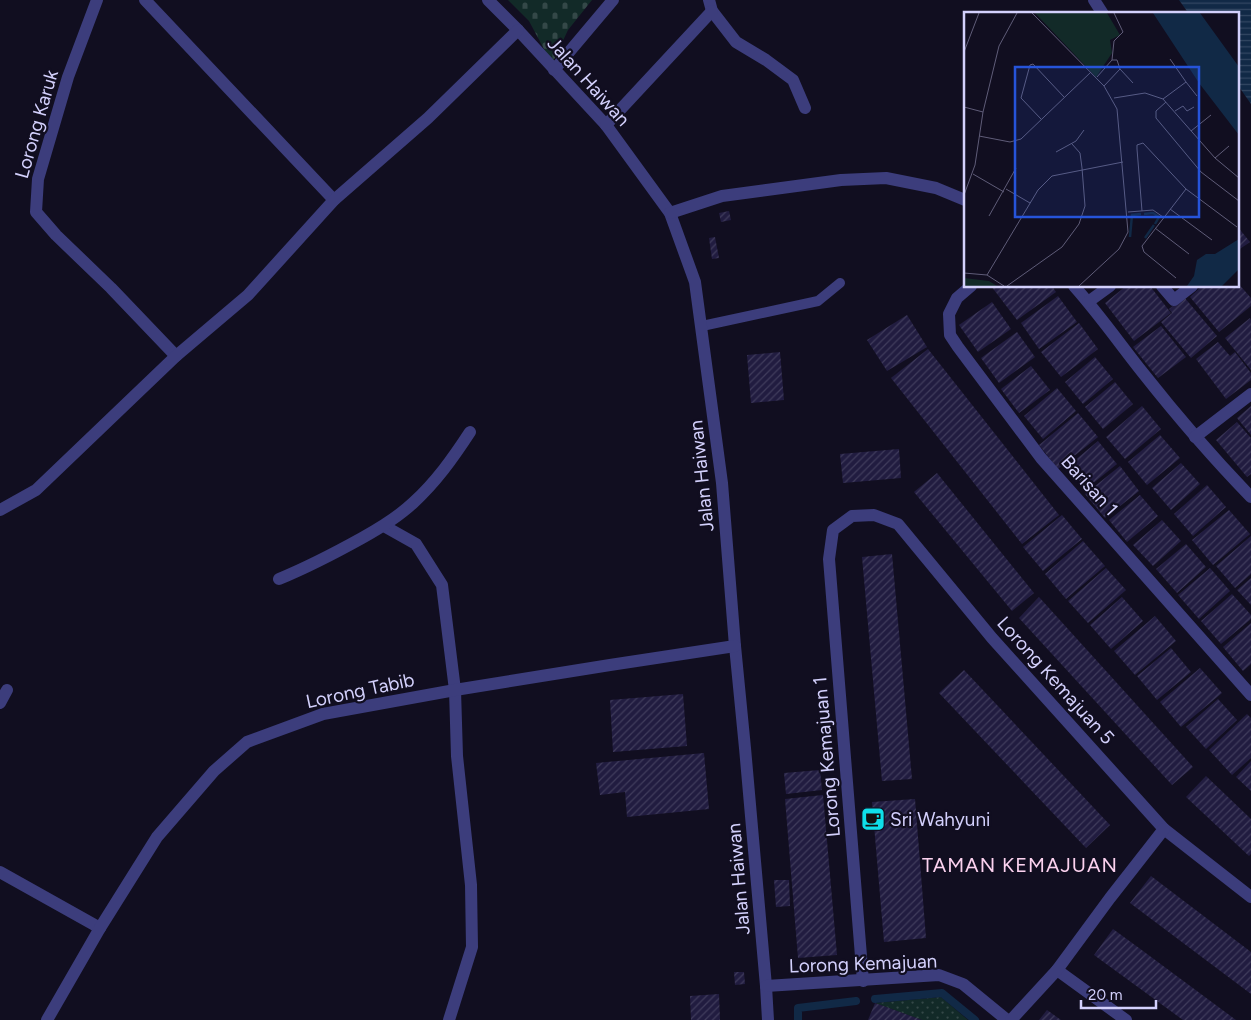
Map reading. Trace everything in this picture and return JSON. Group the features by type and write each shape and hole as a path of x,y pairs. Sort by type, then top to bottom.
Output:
{"street":[{"name":"Lorong Karuk","path":"97,0 68,77 38,178 36,212 56,235 111,288 176,356"},
{"path":"145,0 334,200"},
{"name":"Jalan Haiwan","path":"488,0 606,125 670,213 695,282 722,483 768,1020"},
{"path":"554,70 613,0"},
{"path":"1094,0 1102,12"},
{"path":"606,125 710,5 736,42 766,60 793,80 805,108"},
{"path":"0,510 36,490 176,356 248,295 334,200 428,118 518,30"},
{"path":"670,213 722,196 868,178 886,178 936,188 964,200"},
{"name":"Barisan 1","path":"969,288 957,298 949,314 950,335 958,347 1041,458 1251,695"},
{"path":"1076,288 1142,373 1195,436 1251,497"},
{"path":"1088,302 1107,288"},
{"path":"1164,288 1174,300 1189,288"},
{"path":"1195,436 1251,394"},
{"path":"279,579 315,564 384,526 412,504 446,468 470,432"},
{"name":"Lorong Kemajuan 5","path":"833,530 852,516 874,514 898,524 992,638 1164,828 1251,898"},
{"path":"384,526 416,544 442,585 456,690 457,756 471,884 472,947 449,1020"},
{"name":"Lorong Kemajuan 1","path":"833,530 829,558 863,981"},
{"name":"Lorong Tabib","path":"47,1020 100,928 157,837 214,771 247,742 323,714 600,666 735,646"},
{"path":"0,703 6,690"},
{"path":"1011,1020 1057,970 1164,828"},
{"path":"0,872 100,928"},
{"path":"1057,970 1126,1020"},
{"name":"Lorong Kemajuan","path":"766,986 939,975 963,984 1007,1020"}],"lane":[{"path":"702,326 818,301 840,283"}],"green space":[{"path":"508,0 592,0 568,30 552,64 529,21"},
{"path":"941,997 968,1020 922,1020 875,1003"}],"water":[{"path":"1179,0 1251,0 1251,104 1238,85 1238,12 1188,12"}],"building":[{"path":"729,211 731,220 721,222 719,213"},
{"path":"1238,227 1250,242 1238,250"},
{"path":"715,237 719,258 712,259 709,238"},
{"path":"1238,283 1251,298 1251,306 1219,332 1190,297 1200,288 1238,288"},
{"path":"993,288 1053,288 1056,292 1017,320"},
{"path":"1124,288 1152,288 1171,313 1134,341 1105,303"},
{"path":"1058,296 1077,322 1039,349 1021,323"},
{"path":"1184,297 1217,336 1191,358 1161,322 1172,313 1169,309"},
{"path":"992,302 1011,329 978,352 959,325"},
{"path":"907,315 927,347 887,371 867,340"},
{"path":"1250,318 1251,320 1251,370 1225,338"},
{"path":"1079,323 1098,349 1061,377 1041,352"},
{"path":"1161,326 1186,357 1158,378 1133,347"},
{"path":"1017,332 1035,357 999,383 981,358"},
{"path":"1218,342 1230,356 1235,352 1251,373 1251,380 1226,399 1196,359"},
{"path":"928,349 1059,515 1022,544 891,378"},
{"path":"780,352 784,400 751,403 747,355"},
{"path":"1095,357 1113,379 1083,404 1065,382"},
{"path":"1031,366 1050,390 1019,413 1001,389"},
{"path":"1115,382 1133,404 1103,429 1085,407"},
{"path":"1057,388 1076,411 1043,439 1024,416"},
{"path":"1142,406 1161,429 1125,459 1106,437"},
{"path":"1251,406 1251,435 1237,418"},
{"path":"1078,413 1098,437 1058,469 1039,445"},
{"path":"1237,422 1251,438 1251,474 1247,477 1216,440"},
{"path":"1160,435 1180,458 1147,485 1128,462"},
{"path":"1098,441 1117,464 1086,489 1068,466"},
{"path":"899,449 901,478 843,483 840,454"},
{"path":"1181,463 1200,484 1171,510 1152,488"},
{"path":"1120,466 1139,491 1105,518 1085,494"},
{"path":"937,473 1034,593 1012,611 914,492"},
{"path":"1207,485 1226,507 1193,536 1174,514"},
{"path":"1140,495 1158,516 1127,542 1109,520"},
{"path":"1229,510 1250,534 1213,565 1192,540"},
{"path":"1062,515 1082,539 1043,571 1023,547"},
{"path":"1162,520 1181,541 1153,566 1133,545"},
{"path":"1251,536 1251,574 1235,588 1216,566"},
{"path":"1083,541 1105,566 1066,599 1045,574"},
{"path":"1186,544 1206,567 1177,593 1156,569"},
{"path":"892,554 912,779 882,781 862,557"},
{"path":"1106,568 1126,590 1088,623 1068,601"},
{"path":"1210,568 1230,591 1199,619 1178,595"},
{"path":"1251,578 1251,605 1237,590"},
{"path":"1232,594 1251,615 1251,619 1221,644 1201,621"},
{"path":"1039,597 1193,767 1172,785 1019,618"},
{"path":"1122,597 1143,621 1111,649 1090,625"},
{"path":"1155,616 1176,641 1135,675 1114,651"},
{"path":"1251,623 1251,664 1243,671 1223,647"},
{"path":"1171,648 1191,672 1157,700 1137,676"},
{"path":"1200,668 1222,693 1181,727 1160,702"},
{"path":"964,670 1110,825 1086,848 939,693"},
{"path":"683,694 687,746 613,752 610,700"},
{"path":"1218,699 1237,720 1206,749 1186,727"},
{"path":"1247,714 1251,718 1251,758 1232,775 1209,750"},
{"path":"704,753 709,809 627,817 625,792 600,795 596,763"},
{"path":"1251,761 1251,791 1236,777"},
{"path":"820,770 822,790 786,794 784,773"},
{"path":"1206,776 1251,819 1251,854 1249,856 1186,797"},
{"path":"823,795 837,955 798,958 785,799"},
{"path":"915,799 926,938 884,942 872,802"},
{"path":"1151,876 1251,952 1251,994 1130,903"},
{"path":"774,880 789,880 790,906 776,907"},
{"path":"1113,929 1236,1020 1183,1020 1094,955"},
{"path":"734,972 744,972 745,984 735,985"},
{"path":"719,994 720,1020 691,1020 690,996"},
{"path":"875,1003 922,1020 868,1020"},
{"path":"1047,1010 1061,1020 1039,1020"}],"waterway":[{"path":"875,999 942,993 975,1020"},
{"path":"798,1020 798,1008 856,1001"}],"place":[{"name":"Sri Wahyuni","path":"873,819"}],"district":[{"name":"TAMAN KEMAJUAN","path":"1020,865"}]}
